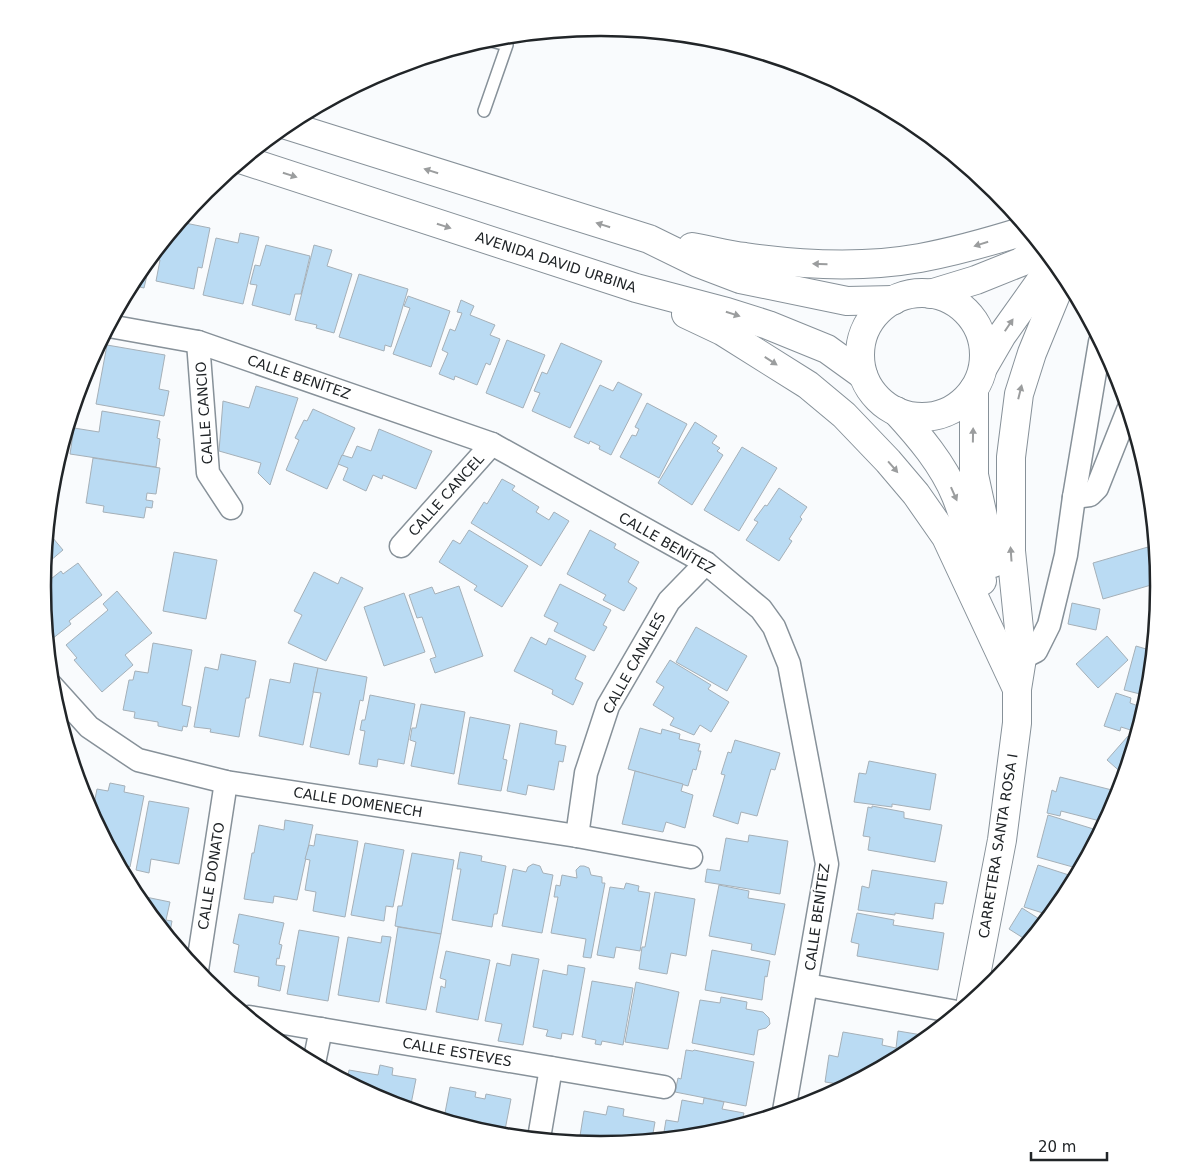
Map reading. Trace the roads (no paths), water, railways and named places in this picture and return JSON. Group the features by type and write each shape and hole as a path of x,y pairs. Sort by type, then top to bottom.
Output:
{"street":[{"path":"296,128 649,239 744,257 802,263 851,264 918,258 968,248 1021,232"},
{"name":"AVENIDA DAVID URBINA","path":"251,163 636,288 727,312 794,335 827,349 864,374"},
{"path":"649,239 698,263 740,279 847,301 894,300"},
{"path":"930,294 994,273 1020,262 1036,250"},
{"path":"979,378 983,341 979,329 964,309 943,296 918,293 905,295 894,300 874,315 868,326 861,350 861,362 869,386 876,396 896,411 921,417 933,416 956,406 979,378 1002,335 1049,269"},
{"name":"CARRETERA SANTA ROSA I","path":"972,991 1002,840 1017,724 1017,689 1022,658 1010,551 1011,457 1019,394 1032,353 1060,284"},
{"path":"636,288 722,331 808,385 844,416 888,461 916,494 946,537 1017,689"},
{"name":"CALLE BENÍTEZ","path":"115,327 198,342 492,444 706,563 762,609 774,627 788,664 827,864 785,1104"},
{"name":"CALLE CANCIO","path":"198,342 208,473 231,508"},
{"path":"1022,658 1036,651 1049,625 1066,555 1098,353"},
{"name":"CARRETERA SANTA ROSA I","path":"979,378 974,475 1017,689"},
{"name":"CARRETERA SANTA ROSA I","path":"896,411 928,449 956,496 1017,689"},
{"path":"1074,497 1090,495 1097,488 1124,419"},
{"name":"CALLE CANCEL","path":"401,546 492,444"},
{"name":"CALLE CANALES","path":"577,836 586,774 608,706 669,601 706,563"},
{"name":"CALLE DOMENECH","path":"62,697 90,727 138,760 226,782 577,836 691,857"},
{"name":"CALLE DONATO","path":"198,960 226,782"},
{"path":"806,985 949,1011"},
{"name":"CALLE ESTEVES","path":"263,1019 664,1088"},
{"path":"316,1056 321,1029"},
{"path":"540,1132 551,1068"}],"lane":[{"path":"484,111 506,45"}]}
